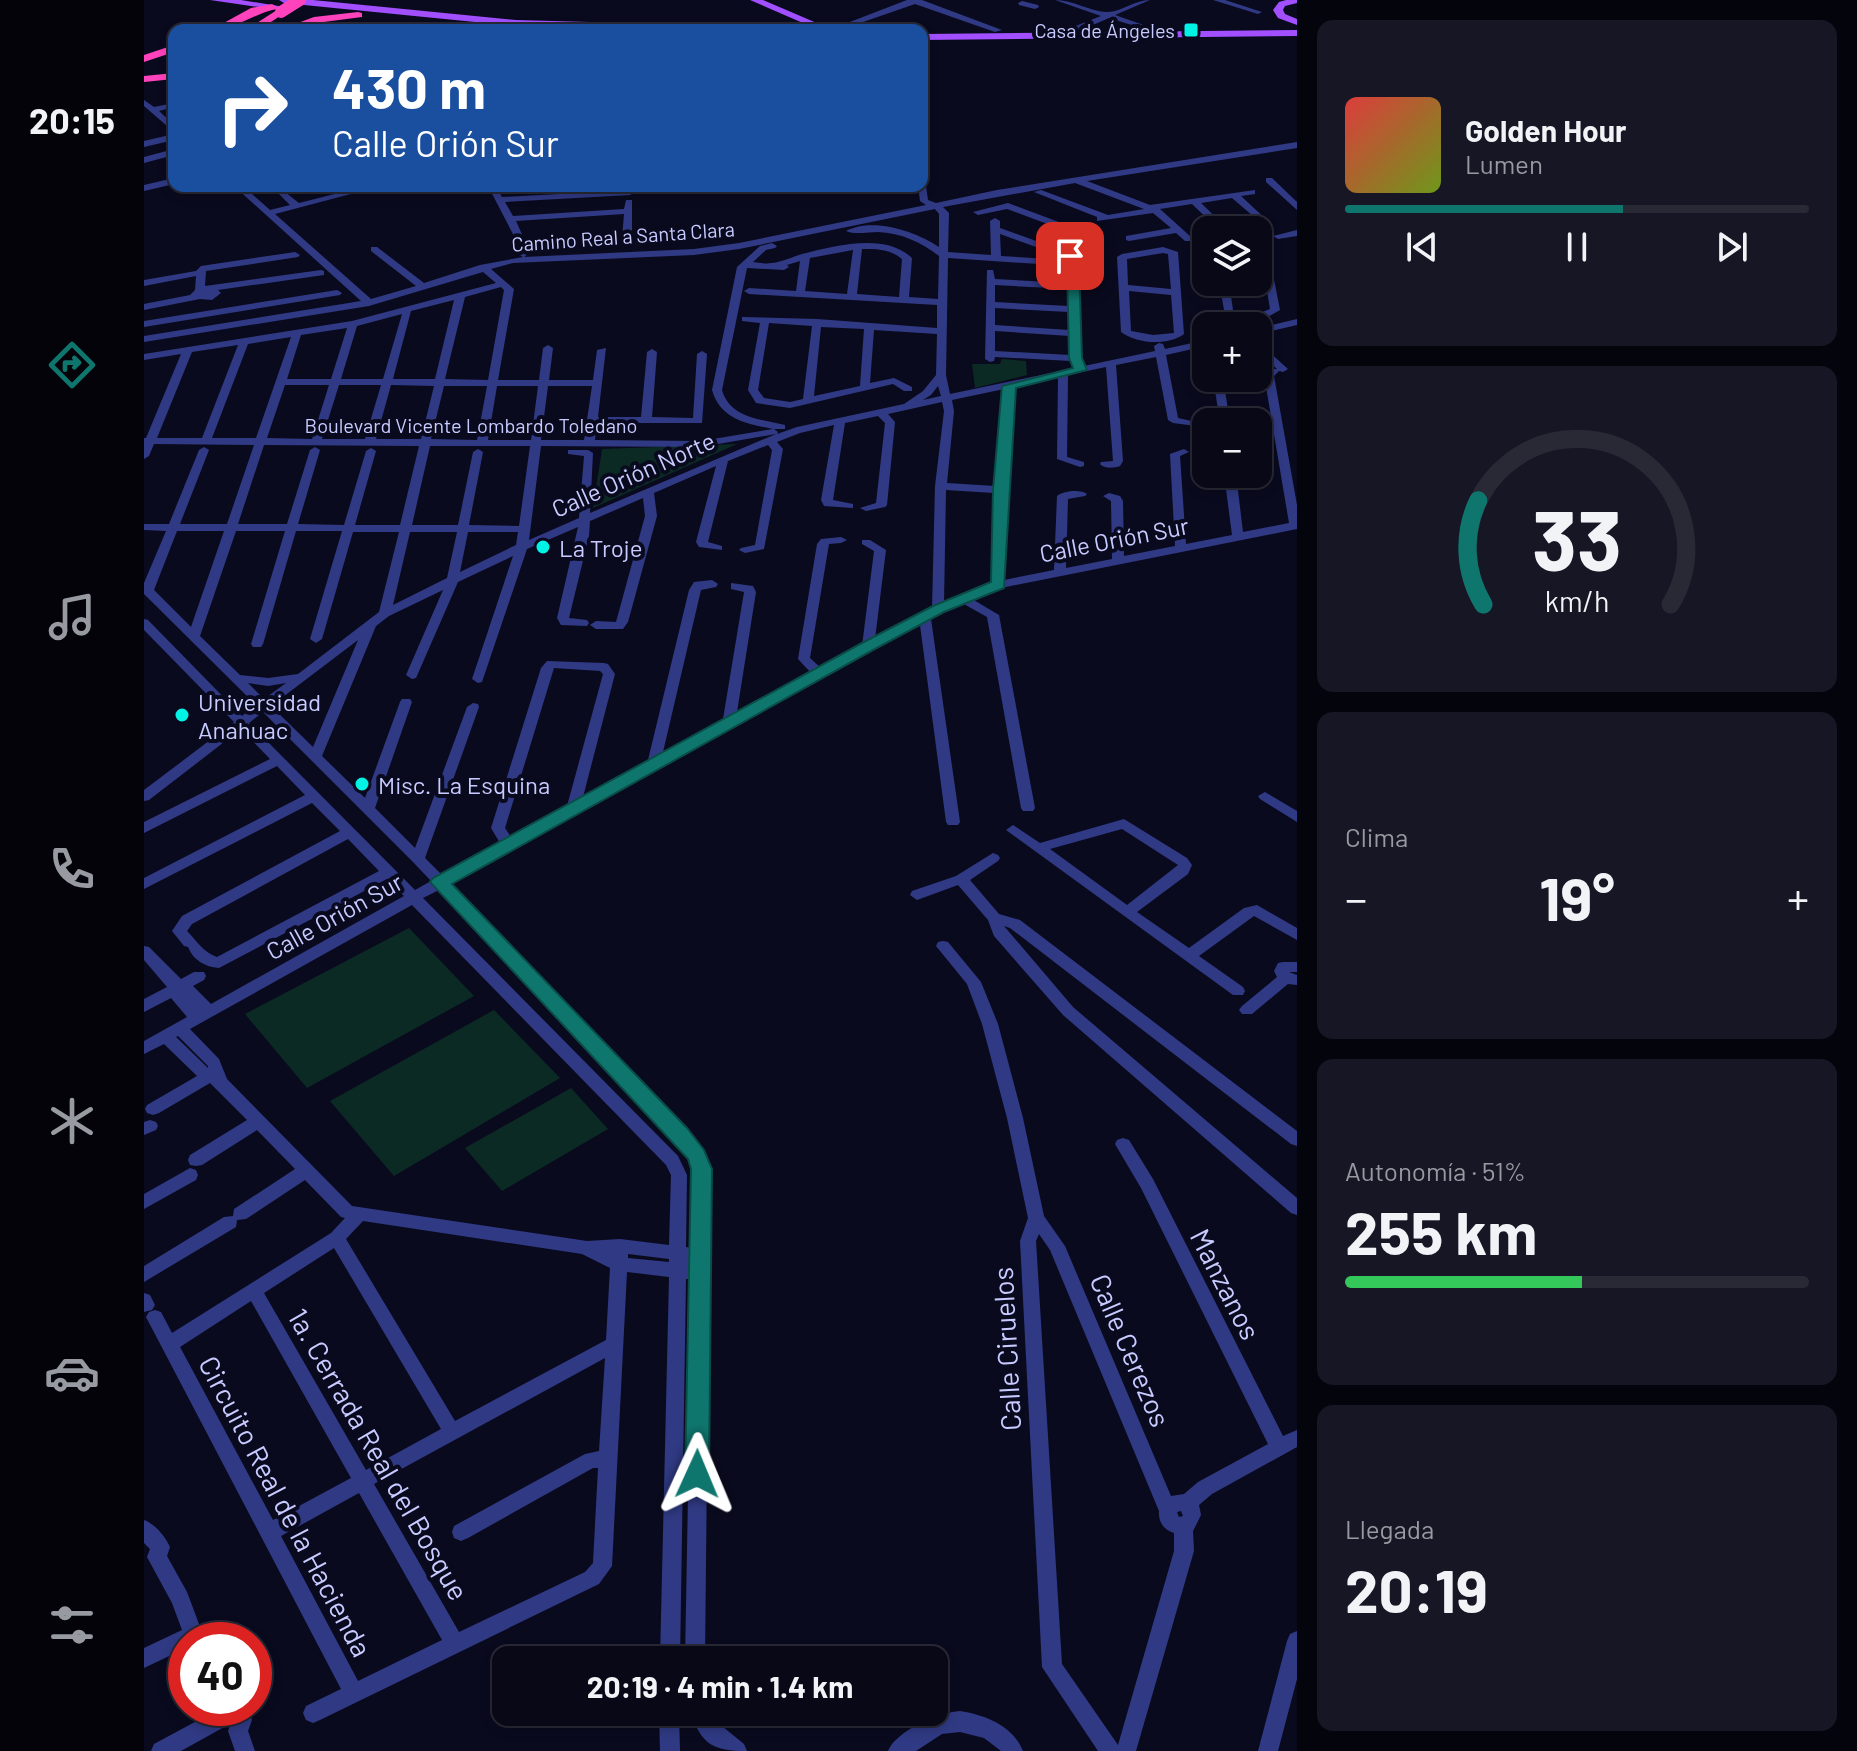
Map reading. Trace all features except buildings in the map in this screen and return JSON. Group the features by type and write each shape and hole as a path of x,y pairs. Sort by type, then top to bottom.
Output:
{"highway":[{"path":"228,24 255,10 300,0"},
{"path":"336,0 354,11"},
{"path":"258,24 279,6"},
{"path":"300,24 354,11"},
{"path":"144,59 168,57"},
{"path":"144,66 168,58"},
{"path":"144,79 168,77"}],"main road":[{"path":"215,0 552,24"},
{"path":"755,0 816,24"},
{"path":"1250,27 1269,21 1270,7 1279,0"},
{"path":"1297,0 1282,4 1278,10 1281,16 1297,27"},
{"path":"354,11 453,24"},
{"path":"928,30 1297,27"},
{"path":"1024,36 1297,27"},
{"path":"928,37 1246,36 1267,37 1291,44"}],"street":[{"path":"848,24 914,0 998,30"},
{"path":"1059,0 1151,29"},
{"path":"1076,29 1146,0"},
{"path":"1217,0 1258,12"},
{"path":"144,102 168,124"},
{"path":"154,111 168,108"},
{"path":"144,144 168,138"},
{"name":"Camino Real a Santa Clara","path":"144,339 369,303 483,267 529,258 694,252 760,246 932,205 1074,179 1297,145"},
{"path":"144,160 168,154"},
{"path":"1016,177 1020,189"},
{"path":"1074,179 1154,209 1188,239"},
{"path":"1269,180 1297,207"},
{"path":"144,188 168,182"},
{"path":"245,192 369,303"},
{"path":"281,192 297,206"},
{"path":"337,192 340,195"},
{"path":"268,213 352,192"},
{"path":"495,192 526,242 529,258"},
{"path":"498,200 594,192"},
{"path":"627,236 630,192"},
{"path":"923,192 924,201 944,213 941,375 949,399 941,486 938,609"},
{"path":"1038,192 1107,218"},
{"path":"1096,219 1252,192"},
{"path":"1234,195 1257,216"},
{"path":"1194,201 1210,216"},
{"path":"797,430 745,419 726,408 718,397 742,267 760,246 875,229 912,235 943,255 996,259 1072,260 1096,239 1008,206 978,212"},
{"path":"995,209 996,259"},
{"path":"509,219 629,211"},
{"path":"995,229 1072,260"},
{"path":"1129,238 1178,230"},
{"path":"1272,237 1297,233"},
{"path":"526,242 627,236 647,241"},
{"path":"752,265 804,263 858,247 882,245 905,254 901,298"},
{"path":"852,296 858,247"},
{"path":"374,249 422,286"},
{"path":"1163,250 1173,252 1176,292 1179,334 1173,338 1126,332 1123,256 1163,250"},
{"path":"144,283 295,255"},
{"path":"1072,260 1076,333 1074,358 1079,370"},
{"path":"800,293 804,263"},
{"path":"412,675 453,580 493,382 509,289 483,267"},
{"path":"198,293 200,271"},
{"path":"144,307 198,293 212,297 216,293 213,290 321,273"},
{"path":"1074,286 990,277 990,356 1074,358"},
{"path":"1272,283 1275,310 1272,312"},
{"path":"144,357 353,324 407,312 502,284"},
{"path":"1124,288 1176,292"},
{"path":"749,291 942,300"},
{"path":"144,324 337,293"},
{"path":"385,613 460,296"},
{"path":"990,305 1075,309"},
{"path":"316,639 350,528 407,312"},
{"path":"745,319 941,328"},
{"path":"765,320 753,390 755,397 774,406 898,381 908,389"},
{"path":"808,401 817,322"},
{"path":"1272,328 1297,322"},
{"path":"257,644 353,324"},
{"path":"865,388 869,325"},
{"path":"990,328 1076,333"},
{"path":"195,634 297,333"},
{"path":"1153,337 1154,354 1174,422 1192,424"},
{"path":"244,342 174,528 146,588 238,676 418,859 697,1156 702,1169 695,1646"},
{"name":"Calle Orión Norte","path":"144,797 385,613 522,547 723,459 797,430 1192,346"},
{"path":"478,679 522,547 548,348"},
{"path":"146,447 188,350"},
{"path":"602,350 589,448 583,536 563,618 565,622 619,626 622,622 651,516 648,492"},
{"path":"646,421 652,352"},
{"path":"593,420 698,421 702,354"},
{"path":"1272,362 1279,370"},
{"path":"1105,464 1116,464 1118,461 1111,363"},
{"path":"1272,365 1279,370"},
{"path":"1296,525 1292,489 1269,375 1297,367"},
{"path":"1063,374 1062,459 1080,464"},
{"path":"900,409 927,393 941,375"},
{"path":"281,382 597,383"},
{"path":"998,585 1000,490 1009,386"},
{"path":"866,508 881,505 890,422 881,413"},
{"path":"840,421 827,500 828,504 849,506"},
{"name":"Boulevard Vicente Lombardo Toledano","path":"146,447 589,448 701,444 797,430"},
{"path":"745,550 760,547 778,449 770,441"},
{"path":"1181,548 1175,454 1184,452"},
{"path":"718,548 703,545 702,542 723,459"},
{"path":"941,486 1000,490"},
{"path":"1232,488 1238,538"},
{"path":"1060,572 1063,496 1081,494"},
{"path":"1109,496 1117,501 1118,561"},
{"name":"Calle Orión Sur","path":"144,1048 729,721 962,598 998,585 1296,525"},
{"path":"144,527 522,529"},
{"path":"819,673 804,659 813,601 823,544 825,541 841,540"},
{"path":"866,542 880,550 868,646"},
{"path":"654,764 695,590 698,585 712,584"},
{"path":"729,721 750,592 749,589 735,586"},
{"path":"962,598 993,615 1028,808"},
{"path":"925,616 953,822"},
{"path":"144,624 672,1161 679,1175 670,1646"},
{"path":"316,755 370,625"},
{"path":"508,844 498,828 547,668 551,664 604,667 609,674 573,809"},
{"path":"238,676 268,682 304,674"},
{"path":"368,808 406,702"},
{"path":"418,859 473,707"},
{"path":"144,828 279,760"},
{"path":"144,884 314,796"},
{"path":"1265,796 1297,817"},
{"path":"1038,848 1124,824 1182,861 1183,871 1127,912"},
{"path":"1013,830 1238,991"},
{"path":"350,832 181,925 179,931 214,964 389,872"},
{"path":"917,895 961,879 993,858"},
{"path":"961,879 994,918 999,932 1068,1011 1297,1208"},
{"path":"1188,956 1249,912 1257,910 1297,935"},
{"path":"994,918 1015,924 1297,1140"},
{"name":"Calle Ciruelos","path":"943,946 974,982 990,1024 1015,1118 1036,1218 1028,1241 1052,1667 1110,1751"},
{"path":"144,951 203,1015"},
{"path":"1247,1010 1294,972"},
{"path":"144,1006 199,976"},
{"path":"546,1032 570,1018"},
{"path":"172,1032 347,1212 619,1255 701,1264"},
{"path":"153,1109 216,1076"},
{"path":"144,1202 258,1121"},
{"name":"Manzanos","path":"1123,1144 1147,1184 1279,1448"},
{"path":"144,1275 307,1170"},
{"name":"Circuito Real de la Hacienda","path":"169,1344 337,1238 359,1215"},
{"name":"Calle Cerezos","path":"1036,1218 1057,1246 1176,1506"},
{"path":"337,1238 452,1432"},
{"name":"Circuito Real de la Hacienda","path":"313,1713 592,1578 602,1566 619,1255"},
{"name":"1a. Cerrada Real del Bosque","path":"254,1291 455,1644"},
{"name":"Circuito Real de la Hacienda","path":"148,1307 354,1693"},
{"path":"269,1532 614,1344"},
{"path":"1176,1506 1297,1438"},
{"path":"461,1532 591,1460 608,1459"},
{"path":"1126,1751 1184,1551 1183,1526 1191,1523 1192,1513 1176,1506"},
{"path":"144,1529 160,1547 150,1556 180,1599 188,1622"},
{"path":"1268,1751 1297,1641"},
{"path":"144,1658 168,1648"},
{"path":"898,1751 943,1723 970,1722 995,1733 1013,1751"},
{"path":"161,1751 199,1726"},
{"path":"226,1726 241,1741"},
{"path":"669,1726 670,1751"},
{"path":"706,1726 737,1751"}],"green space":[{"path":"1002,359 1026,361 1027,375 975,388 972,364 1000,364"},
{"path":"737,444 593,508 602,449"},
{"path":"409,928 474,996 307,1088 245,1014"},
{"path":"494,1010 560,1078 394,1176 330,1101"},
{"path":"571,1088 608,1129 502,1191 465,1148"}],"place":[{"name":"Casa de Ángeles","path":"1191,30"},
{"name":"La Troje","path":"543,547"},
{"name":"Universidad Anahuac","path":"182,715"},
{"name":"Misc. La Esquina","path":"362,784"}],"route":[{"path":"697,1474 702,1256 702,1169 697,1156 680,1134 440,882 868,646 938,609 998,585 1000,490 1009,386 1081,370 1075,358 1073,258 1070,256"}]}
